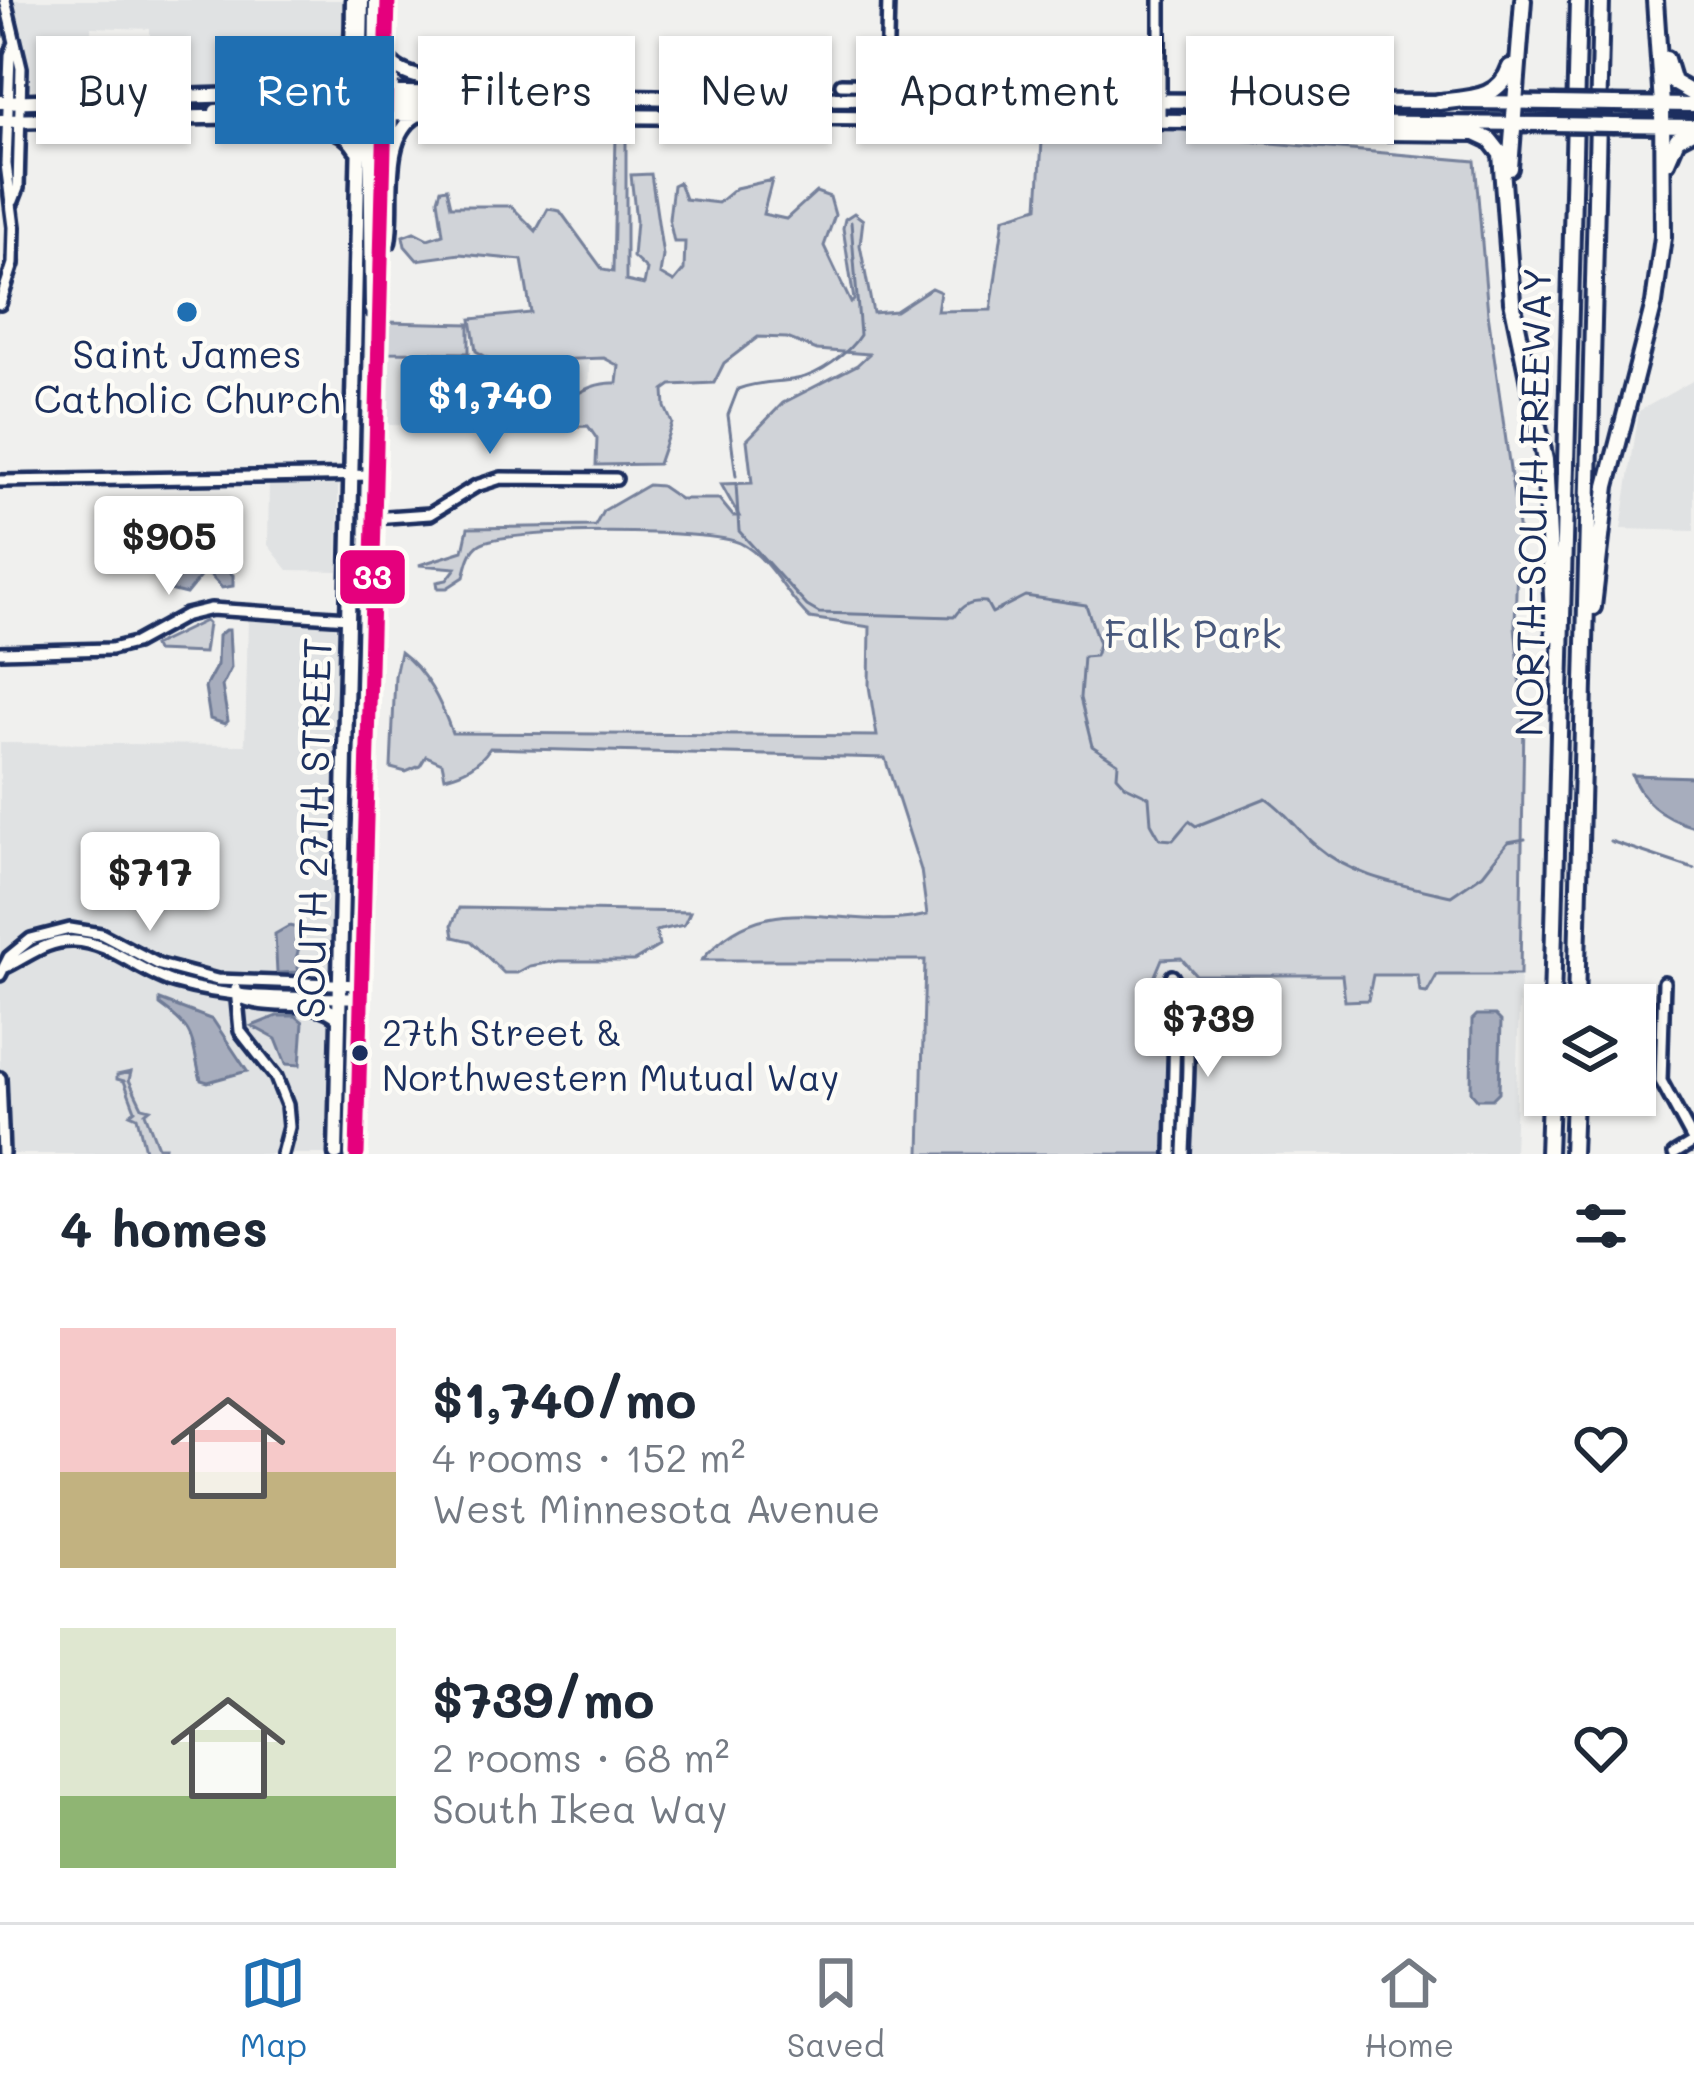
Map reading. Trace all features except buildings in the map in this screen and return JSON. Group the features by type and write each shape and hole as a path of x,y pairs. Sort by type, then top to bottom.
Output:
{"highway":[{"path":"1508,221 1512,103 1523,0"},
{"name":"NORTH-SOUTH FREEWAY","path":"1553,984 1578,0"},
{"name":"NORTH-SOUTH FREEWAY","path":"1576,984 1601,0"},
{"path":"1582,719 1606,486 1658,281 1664,179 1656,0"},
{"path":"1656,0 1670,75 1677,86 1694,94"},
{"path":"1439,102 1486,95 1499,88 1508,75 1521,21"},
{"path":"1664,179 1673,143 1694,128"},
{"path":"1394,132 1474,133 1499,149 1504,161 1512,301 1545,460 1560,748"},
{"path":"1548,1154 1549,1116"},
{"path":"1573,1154 1574,1116"}],"main road":[{"path":"350,36 353,0"},
{"name":"SOUTH 27TH STREET","path":"362,0 365,36"},
{"path":"375,36 376,0"},
{"name":"SOUTH 27TH STREET","path":"387,36 388,0"},
{"path":"10,102 215,96"},
{"path":"1162,99 1694,105"},
{"path":"394,109 418,115"},
{"path":"192,118 215,113"},
{"path":"380,286 391,226 396,144 404,125 418,115"},
{"path":"10,121 215,117"},
{"path":"1394,123 1694,128"},
{"path":"352,144 358,155"},
{"name":"SOUTH 27TH STREET","path":"336,1154 361,144"},
{"path":"371,144 372,320 378,347"},
{"name":"SOUTH 27TH STREET","path":"357,1154 380,286 374,144"},
{"path":"237,991 282,1006 322,1007 339,1018"}],"street":[{"path":"0,304 13,264 13,201 7,190 10,102 21,68 4,0"},
{"path":"887,36 888,0"},
{"path":"1159,36 1160,0"},
{"path":"841,84 856,87"},
{"path":"0,481 374,475"},
{"path":"373,518 430,514 476,486 500,478 616,479"},
{"path":"0,652 111,649 135,643 186,615 211,609 349,617"},
{"path":"3,971 49,944 88,942 172,982 237,991 361,991"},
{"path":"1172,976 1183,992 1187,1027 1184,1154"},
{"path":"1664,982 1661,1081 1694,1142 1674,1154"},
{"path":"237,991 240,1031 283,1092 289,1127 282,1154"},
{"path":"1172,1154 1175,1027 1183,1014"},
{"path":"0,1078 3,1154"}],"shaded area":[{"path":"11,0 350,0 348,36 215,36 215,88 191,89 191,36 150,36 150,29 91,27 91,36 36,36 36,92 26,86"},
{"path":"384,352 589,354 588,426 382,425"},
{"path":"1694,380 1694,531 1621,529 1639,411"},
{"path":"269,480 338,483 338,571 288,570 268,545"},
{"path":"248,617 329,621 337,629 329,1154 0,1154 0,743 245,745"},
{"path":"1170,957 1188,962 1197,975 1520,975 1514,1154 1166,1154 1170,998 1154,978 1158,964"}],"green space":[{"name":"Falk Park","path":"1162,128 1186,130 1186,144 1282,144 1475,161 1488,313 1518,526 1515,626 1524,718 1520,975 1437,975 1427,993 1420,992 1418,975 1373,975 1368,1000 1345,1001 1342,975 1196,975 1181,958 1162,959 1154,978 1170,997 1166,1154 920,1154 925,960 702,960 728,936 754,922 781,916 897,919 927,915 921,870 885,758 490,748 470,767 445,777 442,763 426,756 420,766 406,772 391,768 400,652 432,688 452,733 877,736 869,686 870,627 810,618 761,558 740,543 652,533 498,539 476,547 464,577 447,588 438,588 437,582 447,580 456,568 419,565 463,551 468,528 595,526 603,511 648,485 661,486 680,499 719,499 733,516 739,516 721,484 752,483 747,440 783,403 857,365 869,354 817,350 787,338 758,337 724,363 714,383 671,385 664,390 672,423 658,464 596,465 597,439 588,426 484,427 552,407 596,385 617,383 619,366 604,358 495,362 476,351 471,319 531,313 522,260 460,254 417,260 403,236 414,232 428,239 443,234 441,189 447,188 451,206 511,206 536,231 548,209 560,211 603,270 613,272 616,144 626,144 626,281 644,285 647,270 633,257 636,221 631,175 651,174 663,256 660,274 674,282 684,270 685,242 674,242 669,219 673,185 679,182 685,199 718,203 736,188 772,180 763,214 786,219 816,192 830,197 835,215 824,246 851,303 843,228 845,219 854,213 863,220 860,245 873,313 896,311 931,288 940,292 937,311 991,310 1004,218 1038,207 1042,144 1162,144"},
{"path":"386,322 469,324 469,353 385,352"},
{"path":"205,621 204,653 155,651 153,646"},
{"path":"459,908 690,912 684,925 656,931 659,946 634,961 559,961 504,973 471,941 454,937 452,925"},
{"path":"131,1072 129,1080 142,1107 150,1109 145,1113 164,1152 139,1154 145,1150 137,1117 130,1114 135,1110 124,1081 117,1079"}],"water":[{"path":"199,561 213,561 233,575 233,586 222,588 203,573 186,594 170,590 168,568 185,569"},
{"path":"229,630 231,668 222,686 225,724 210,719 205,687 217,665 218,636"},
{"path":"1632,775 1694,777 1694,827 1656,809"},
{"path":"289,926 302,935 296,959 299,972 277,973 275,934"},
{"path":"160,1000 213,1020 247,1071 201,1080 191,1037"},
{"path":"1477,1015 1495,1015 1501,1021 1499,1092 1492,1099 1477,1099 1471,1092 1472,1020"},
{"path":"277,1016 296,1016 303,1022 300,1065 286,1064 276,1039 252,1026"}],"waterway":[{"path":"736,476 728,415 738,389 814,373 841,356 860,335 851,222"},
{"path":"736,484 739,531 807,606 819,613 954,617 971,603 986,602 992,613 1025,596 1086,605 1099,644 1095,656 1083,657 1080,698 1092,746 1118,763 1117,776 1126,786 1149,797 1151,823 1160,839 1173,840 1189,821 1196,826 1266,798 1315,845 1346,865 1379,879 1451,896 1483,874 1508,842 1525,839"},
{"path":"1610,841 1694,869"}],"transit line":[{"name":"33","path":"357,1154 388,0"}],"place":[{"name":"Saint James Catholic Church","path":"187,312"},
{"name":"27th Street & Northwestern Mutual Way","path":"360,1053"}]}
